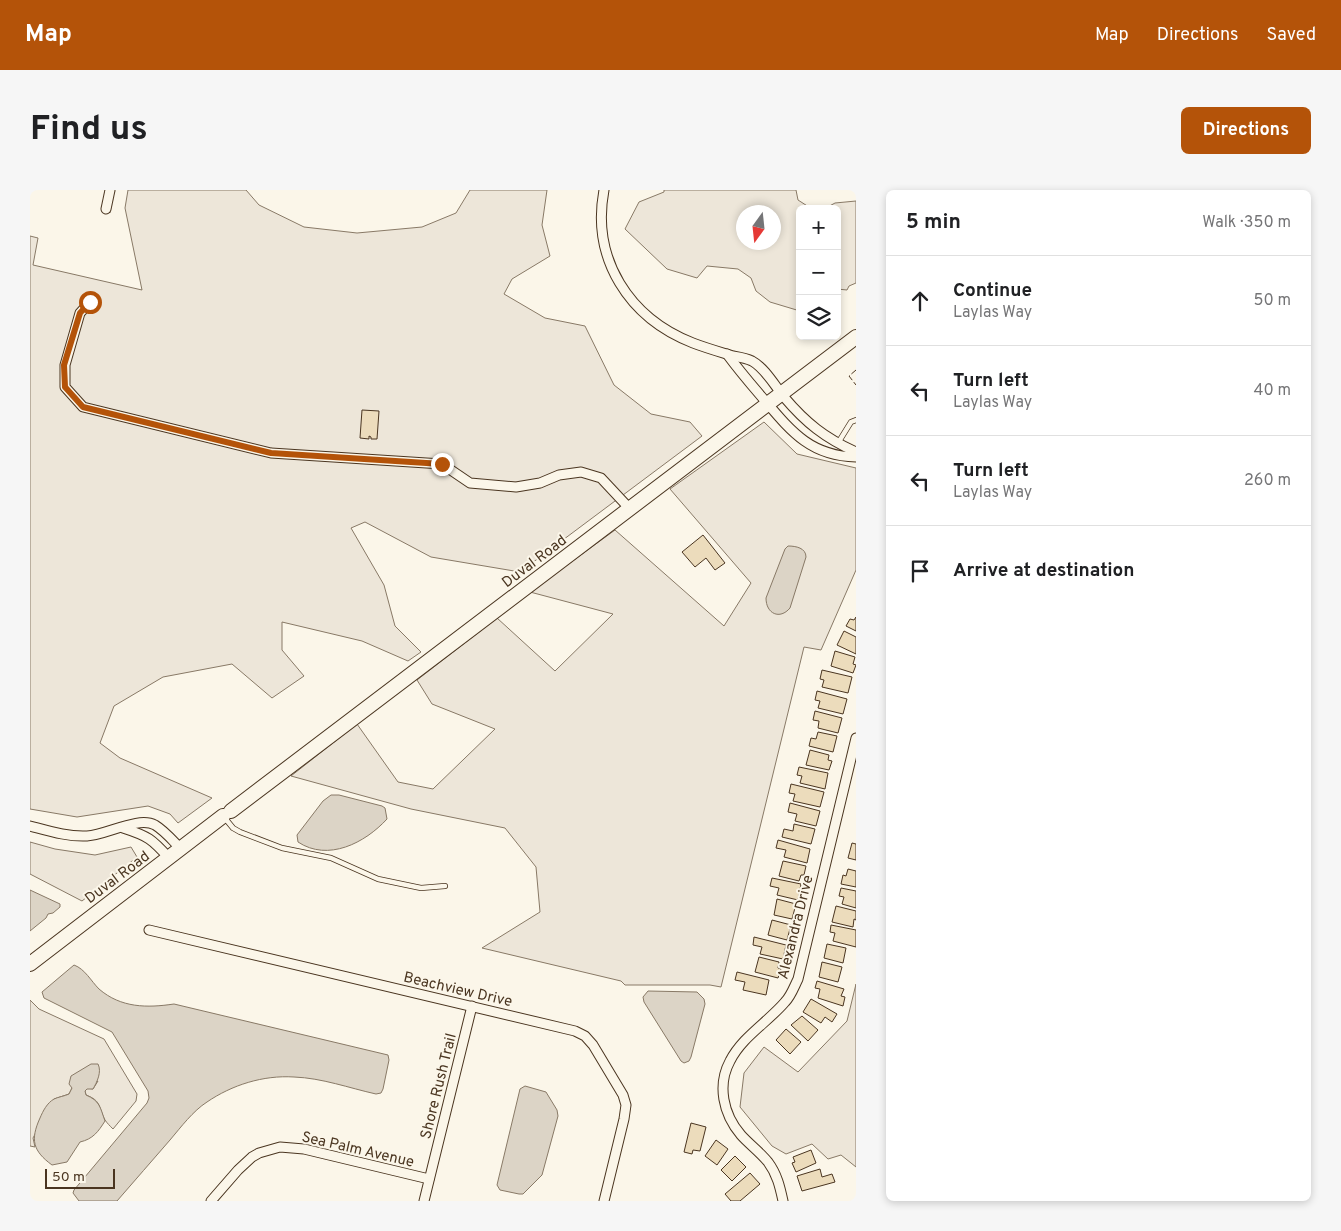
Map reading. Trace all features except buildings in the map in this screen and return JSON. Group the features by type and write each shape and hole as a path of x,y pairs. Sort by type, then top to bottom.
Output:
{"main road":[{"name":"Duval Road","path":"30,964 856,337"}],"street":[{"path":"106,209 110,190"},
{"path":"604,190 601,216 603,242 612,268 624,292 644,313 674,334 693,343 752,360 804,419 821,433 856,452"},
{"path":"90,302 80,313 64,365 65,387 83,407 271,453 442,464 470,483 516,487 540,483 559,475 581,472 601,478 630,509"},
{"path":"727,354 740,373 790,429 826,453 856,457"},
{"name":"Alexandra Drive","path":"782,1201 775,1174 768,1161 741,1134 726,1111 723,1085 726,1071 735,1053 786,1001 798,979 856,738"},
{"path":"30,826 75,836 103,835 141,822 153,824 164,831 181,849"},
{"path":"123,828 144,834 169,858"},
{"name":"Beachview Drive","path":"149,930 472,1006 574,1031 585,1036 593,1045 623,1095 626,1105 604,1201"},
{"name":"Shore Rush Trail","path":"424,1201 472,1006"},
{"name":"Sea Palm Avenue","path":"211,1201 252,1157 280,1147 304,1149 429,1179"}],"lane":[{"path":"838,443 851,422 856,420"},
{"path":"227,814 233,828 282,848 331,858 378,879 421,888 444,886"}],"shaded area":[{"path":"128,190 246,190 259,205 304,227 357,233 422,227 456,213 470,190 547,190 542,225 550,256 512,279 504,294 545,318 585,326 614,385 651,414 690,422 702,436 520,572 431,557 365,522 351,528 384,585 395,626 421,652 408,661 362,641 282,622 282,650 304,676 272,698 232,664 163,677 114,706 100,743 120,758 212,798 178,823 170,814 148,806 77,817 30,809 30,236 38,238 33,265 142,290 125,208"},
{"path":"664,190 796,190 798,200 806,205 796,205 796,310 770,302 756,291 751,278 738,269 707,266 697,278 667,269 625,229 639,202 664,192"},
{"path":"856,201 856,283 849,286 847,290 841,289 841,205 831,205"},
{"path":"764,422 797,454 856,468 856,570 821,650 804,647 721,987 710,985 625,985 621,981 482,948 540,912 536,867 505,828 411,809 291,776 357,724 398,782 433,789 495,729 432,704 417,680 497,618 555,671 613,614 530,592 615,530 724,626 751,583 670,489"},
{"path":"788,546 797,547 804,551 806,557 790,608 782,614 774,614 768,608 766,598 785,549"},
{"path":"331,795 339,795 382,806 385,808 387,819 368,836 346,847 334,850 321,850 310,848 298,842 297,835 323,801"},
{"path":"30,842 55,849 95,855 131,847 137,857 82,901 30,874"},
{"path":"30,890 60,904 60,907 53,913 48,914 46,918 30,931"},
{"path":"74,965 85,972 99,989 107,995 125,1003 144,1006 174,1004 388,1055 389,1060 383,1089 381,1093 376,1094 325,1081 294,1077 271,1078 237,1086 207,1102 197,1110 117,1201 79,1201 73,1193 74,1190 147,1103 149,1098 148,1091 112,1032 44,998 42,992"},
{"path":"856,984 856,1167 841,1155 828,1159 812,1144 786,1154 772,1146 740,1107 744,1073 764,1047 798,1072 847,1021"},
{"path":"648,991 697,992 704,999 705,1004 689,1061 684,1063 681,1061 644,1002 643,997"},
{"path":"30,1000 39,1009 104,1039 137,1094 136,1101 113,1129 105,1120 97,1102 86,1095 85,1091 87,1088 93,1089 98,1081 72,1088 69,1094 54,1099 33,1138 35,1147 30,1146"},
{"path":"91,1064 98,1064 98,1077 93,1089 85,1091 86,1095 99,1105 105,1121 95,1135 80,1142 67,1162 52,1165 37,1150 34,1139 37,1126 49,1103 54,1099 69,1094 72,1088 69,1084 71,1076"},
{"path":"525,1086 546,1092 557,1110 558,1116 542,1175 523,1194 519,1194 500,1190 497,1185 520,1089"}],"fence":[{"path":"856,370 849,376 856,385"}],"route":[{"path":"90,302 80,313 64,365 65,387 83,407 271,453 442,464"}]}
